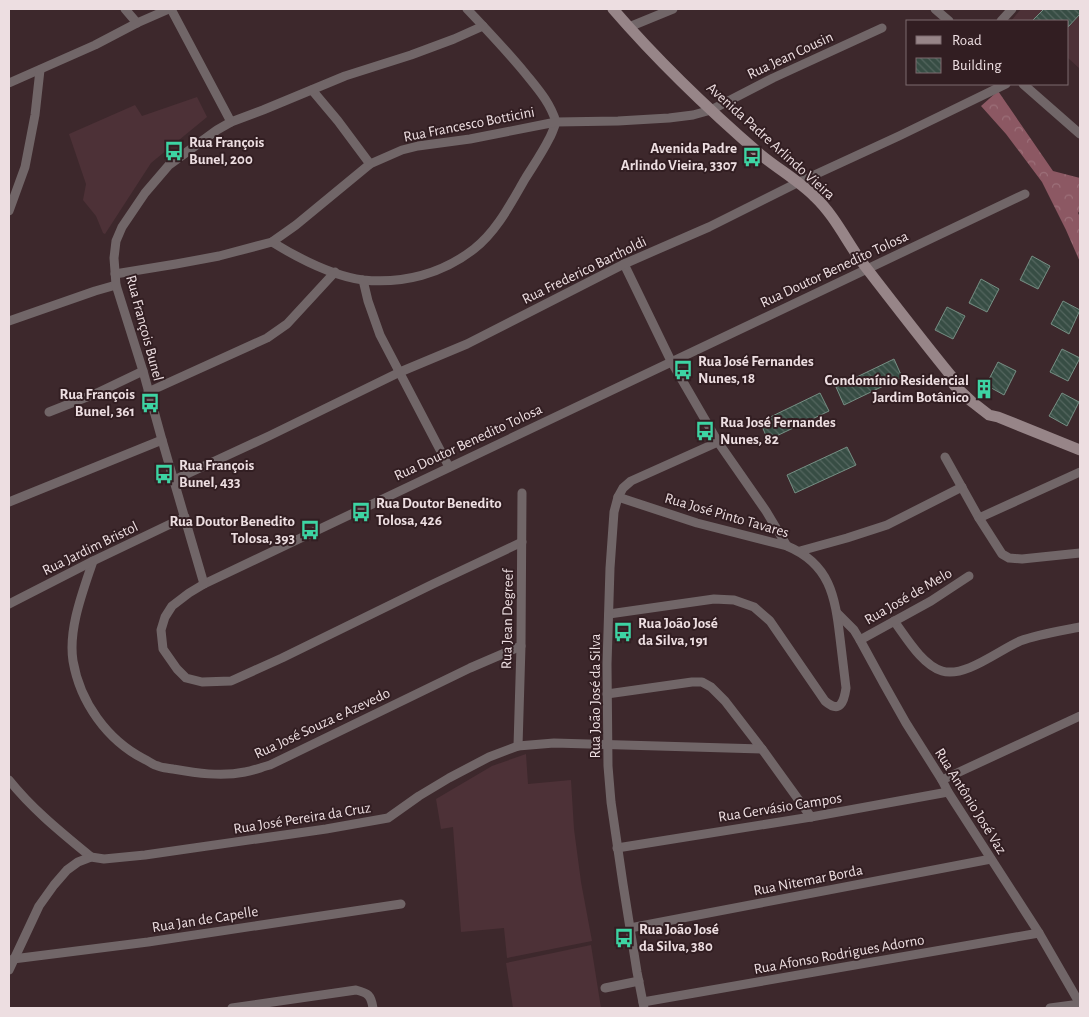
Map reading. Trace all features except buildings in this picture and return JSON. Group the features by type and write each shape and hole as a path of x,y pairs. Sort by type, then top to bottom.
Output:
{"main road":[{"name":"Avenida Padre Arlindo Vieira","path":"614,9 629,28 677,78 762,155 814,196 827,210 905,319 952,377 959,380 993,409 998,417 1080,450"}],"street":[{"path":"125,9 137,23"},
{"path":"9,83 95,46 137,23 170,9 231,122"},
{"path":"272,242 297,257 335,272 363,280 397,280 422,276 449,265 475,248 494,228 513,200 548,140 556,122 548,102 540,91 510,54 467,9"},
{"path":"629,28 673,9"},
{"path":"935,9 948,20"},
{"path":"1002,20 1012,9"},
{"name":"Rua François Bunel","path":"204,584 143,371 116,285 114,258 116,241 122,226 145,192 169,165 231,122 345,76 411,55 483,26"},
{"name":"Rua Jean Cousin","path":"711,110 882,28"},
{"path":"9,211 25,167 35,115 40,70"},
{"name":"Rua Frederico Bartholdi","path":"174,480 312,416 400,372 466,344 624,264 708,227 1004,85"},
{"path":"1023,85 1080,134"},
{"path":"312,90 370,164"},
{"name":"Rua Francesco Botticini","path":"115,274 210,258 272,242 296,225 370,164 390,154 418,146 470,139 556,122 669,118 711,110"},
{"name":"Rua Doutor Benedito Tolosa","path":"522,542 231,682 202,682 186,678 163,649 161,630 165,617 172,606 204,584 1024,194"},
{"path":"624,264 671,361 718,442 766,511 787,546"},
{"path":"148,392 267,338 287,324 335,272"},
{"path":"363,280 380,335 449,467"},
{"path":"9,321 116,285"},
{"path":"48,412 97,393 143,371"},
{"path":"9,502 162,440"},
{"path":"618,497 623,488 631,481 718,442"},
{"path":"946,456 979,518 1002,554 1009,558 1022,559 1080,553"},
{"path":"979,518 1080,472"},
{"path":"800,551 887,525 962,487"},
{"name":"Rua Jean Degreef","path":"518,746 522,493"},
{"name":"Rua José Pinto Tavares","path":"609,614 714,598 734,600 754,607 770,621 825,701 831,706 839,706 842,703 846,688 837,613 829,585 814,562 800,551 787,546 697,523 618,497"},
{"name":"Rua João José da Silva","path":"618,497 614,512 610,568 607,664 608,744 611,802 644,1005"},
{"name":"Rua Jardim Bristol","path":"9,604 93,561 185,518"},
{"name":"Rua José Souza e Azevedo","path":"93,561 82,592 72,642 73,661 89,706 105,730 130,751 158,766 182,771 217,775 244,773 270,765 470,668 521,646"},
{"name":"Rua José de Melo","path":"860,640 931,601 969,576"},
{"name":"Rua Antônio José Vaz","path":"837,613 854,630 906,723 990,859 1039,933 1080,1004"},
{"path":"894,621 921,657 941,671 948,672 962,670 982,662 1022,641 1080,627"},
{"path":"607,694 692,682 702,682 711,687 725,701 762,748 811,817"},
{"path":"942,780 1080,716"},
{"name":"Rua José Pereira da Cruz","path":"9,970 39,906 54,885 67,870 78,862 91,857 104,859 145,855 326,830 388,818 449,778 488,757 518,746 554,743 762,748"},
{"path":"9,780 19,793 43,816 91,857"},
{"name":"Rua Gervásio Campos","path":"618,848 811,817 948,792"},
{"name":"Rua Nitemar Borda","path":"630,928 990,859"},
{"name":"Rua Jan de Capelle","path":"13,959 148,942 401,904"},
{"name":"Rua Afonso Rodrigues Adorno","path":"644,1005 1039,933"},
{"path":"605,988 639,981"},
{"path":"232,1008 356,990 365,992 370,997 373,1008"},
{"path":"1050,1008 1080,1004"}],"shaded area":[{"path":"1021,9 1080,9 1080,69 1069,59 1069,20 1012,20"},
{"path":"197,97 207,117 151,163 105,234 103,233 96,216 83,200 86,184 69,134 135,105 142,116"},
{"path":"526,754 528,784 571,780 574,829 592,941 507,958 504,928 461,932 453,827 441,829 436,799 492,766"},
{"path":"591,945 601,1008 513,1008 506,963"}],"green space":[{"path":"998,91 1053,171 1080,178 1080,210 1078,213 1080,217 1080,262 1042,182 1006,134 981,106"}],"place":[{"name":"Rua François Bunel, 200","path":"174,151"},
{"name":"Avenida Padre Arlindo Vieira, 3307","path":"752,157"},
{"name":"Rua José Fernandes Nunes, 18","path":"683,370"},
{"name":"Condomínio Residencial Jardim Botânico","path":"984,389"},
{"name":"Rua François Bunel, 361","path":"150,403"},
{"name":"Rua José Fernandes Nunes, 82","path":"705,431"},
{"name":"Rua François Bunel, 433","path":"164,474"},
{"name":"Rua Doutor Benedito Tolosa, 426","path":"361,512"},
{"name":"Rua Doutor Benedito Tolosa, 393","path":"310,530"},
{"name":"Rua João José da Silva, 191","path":"623,632"},
{"name":"Rua João José da Silva, 380","path":"624,938"}]}
